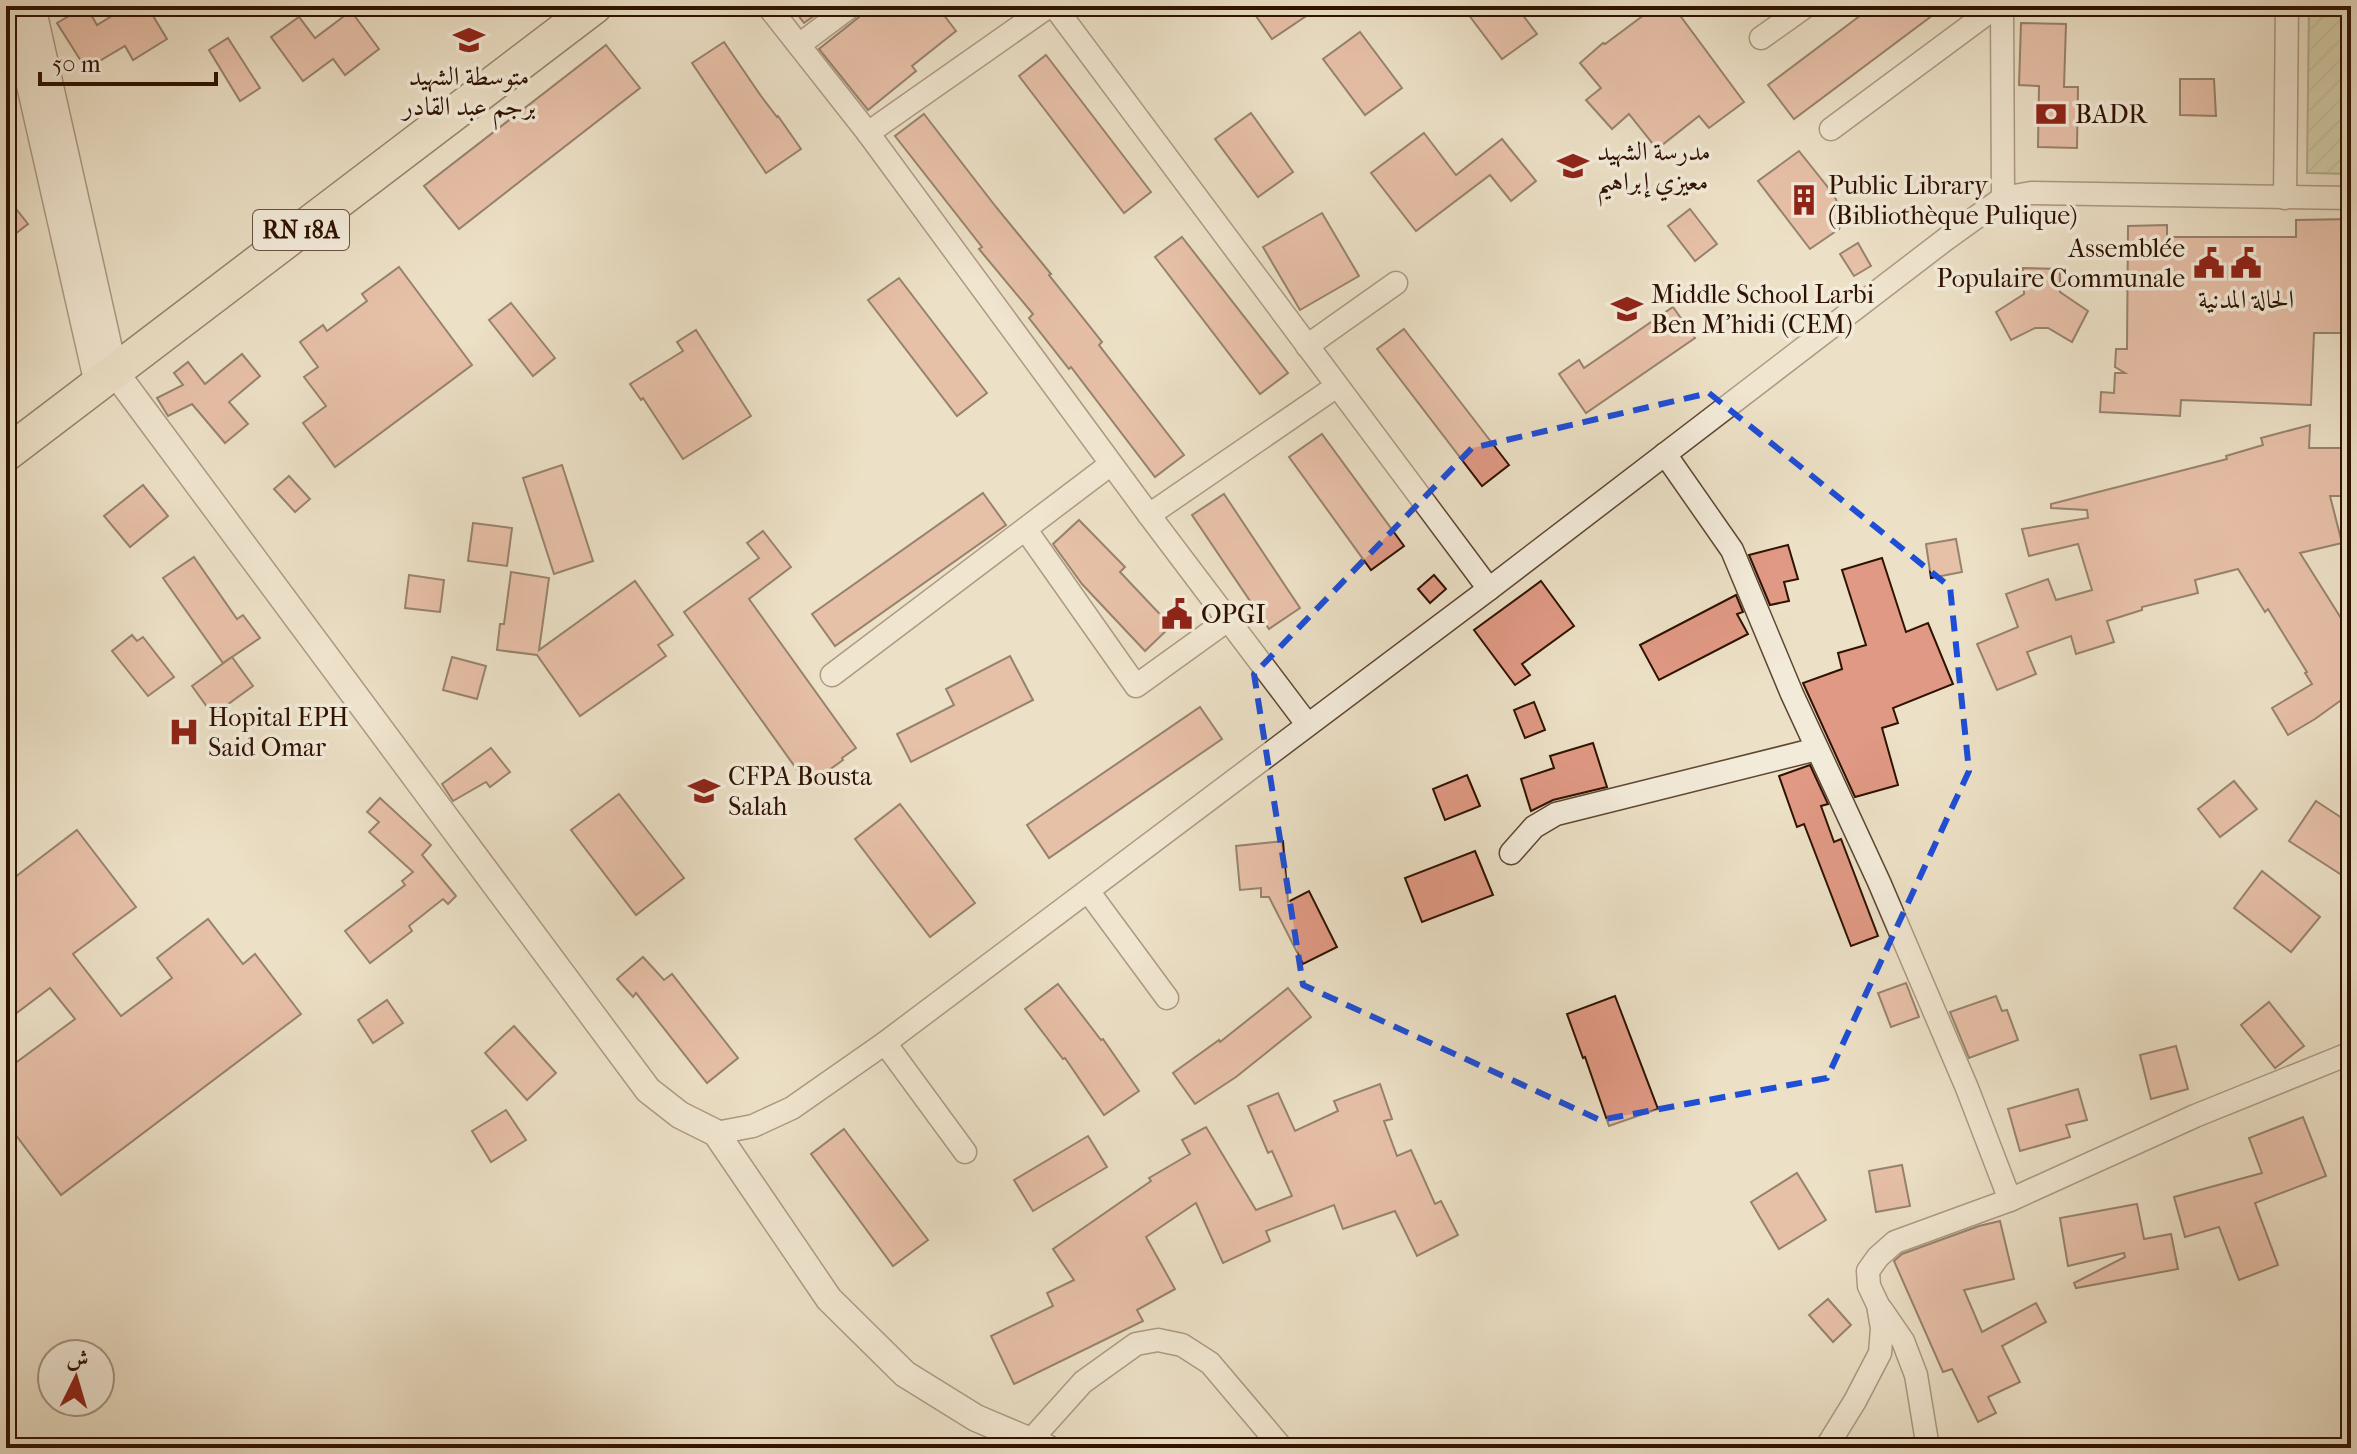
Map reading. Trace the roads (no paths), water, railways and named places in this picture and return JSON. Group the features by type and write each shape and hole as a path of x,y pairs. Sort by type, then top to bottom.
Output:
{"main road":[{"name":"RN 18A","path":"6,454 595,6"}],"street":[{"path":"12,6 106,378 648,1090 680,1115 716,1133 829,1299 905,1374 976,1418 1038,1444 1083,1382 1136,1344 1158,1340 1182,1345 1210,1363 1282,1448"},
{"path":"32,6 106,378"},
{"path":"768,6 868,133 1307,724"},
{"path":"799,45 851,6"},
{"path":"868,133 1051,6 1489,589"},
{"path":"1761,38 1806,6"},
{"path":"1831,129 2000,6"},
{"path":"2000,6 2003,198"},
{"path":"2278,6 2287,6 2285,198"},
{"path":"716,1133 753,1126 792,1108 885,1043 2003,198 2031,193 2351,198"},
{"path":"1307,346 1396,283"},
{"path":"1149,515 1337,386"},
{"path":"1665,454 1732,550 1967,1088 2010,1200"},
{"path":"832,675 1111,464"},
{"path":"1026,530 1136,686 1229,619"},
{"path":"1511,853 1534,827 1556,814 1817,749"},
{"path":"1088,891 1167,998"},
{"path":"885,1043 965,1152"},
{"path":"1928,1448 1916,1375 1903,1341 1869,1286 1868,1271 1878,1257 1895,1242 2010,1200 2195,1116 2351,1053"},
{"path":"1826,1448 1880,1353 1882,1328 1878,1305"}],"place":[{"name":"متوسطة الشهيد برجم عبد القادر","path":"469,40"},
{"name":"BADR","path":"2051,114"},
{"name":"مدرسة الشهيد معيزي إبراهيم","path":"1573,166"},
{"name":"Public Library (Bibliothèque Pulique)","path":"1804,200"},
{"name":"Assemblée Populaire Communale","path":"2209,263"},
{"name":"الحالة المدنية","path":"2246,263"},
{"name":"Middle School Larbi Ben M'hidi (CEM)","path":"1627,309"},
{"name":"OPGI","path":"1177,614"},
{"name":"Hopital EPH Said Omar","path":"184,732"},
{"name":"CFPA Bousta Salah","path":"704,791"}]}
